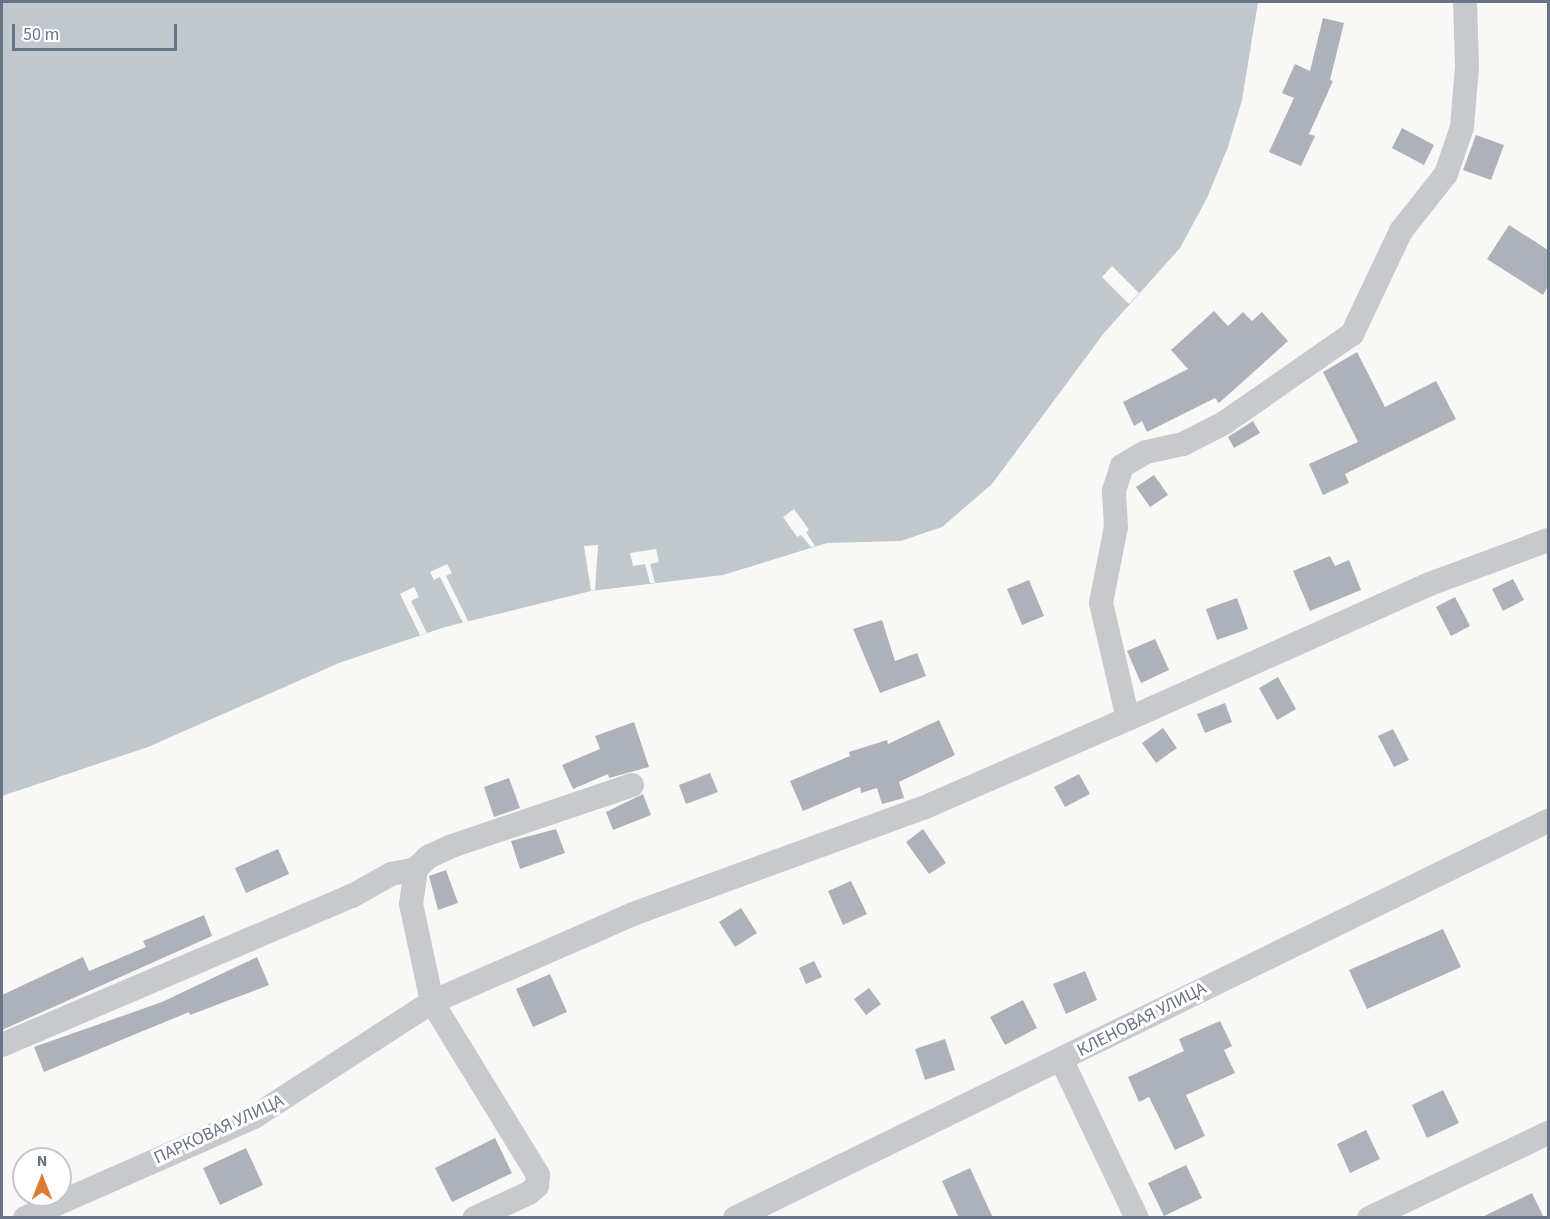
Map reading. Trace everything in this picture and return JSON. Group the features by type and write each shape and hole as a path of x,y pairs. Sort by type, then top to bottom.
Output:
{"street":[{"path":"1128,719 1101,603 1116,527 1114,490 1122,466 1146,452 1183,444 1224,423 1352,334 1401,231 1446,174 1462,127 1467,67 1465,2"},
{"name":"ПАРКОВАЯ УЛИЦА","path":"25,1218 254,1118 432,1002 633,914 922,808 1427,585 1548,540"},
{"path":"2,1045 352,896 391,874 416,869 428,857 452,846 632,785"},
{"name":"КЛЕНОВАЯ УЛИЦА","path":"735,1218 1062,1061 1548,821"},
{"path":"416,869 411,904 432,1002 538,1175 537,1186 529,1193 475,1218"},
{"path":"1062,1061 1137,1218"},
{"path":"1369,1218 1548,1133"}],"shaded area":[{"path":"2,2 1258,2 1242,100 1228,147 1207,198 1180,248 1104,333 992,484 942,527 901,541 827,543 723,575 591,591 445,627 339,663 148,747 2,796"}],"pier":[{"path":"1112,266 1139,293 1129,304 1102,277"},
{"path":"794,509 809,530 806,532 815,546 811,547 801,535 797,537 783,517"},
{"path":"598,545 595,590 591,591 584,546"},
{"path":"656,549 659,562 650,564 655,583 650,583 645,564 633,566 630,553"},
{"path":"447,564 452,573 446,576 468,621 463,623 440,577 434,580 430,572"},
{"path":"414,587 419,597 411,601 427,633 420,635 400,594"}],"building":[{"path":"1323,18 1344,23 1330,80 1333,81 1309,134 1315,136 1301,166 1269,152 1294,98 1282,93 1295,64 1310,71"},
{"path":"1402,128 1434,145 1424,165 1392,148"},
{"path":"1476,135 1504,145 1491,180 1463,170"},
{"path":"1509,225 1548,250 1548,286 1543,295 1487,259"},
{"path":"1214,311 1228,326 1243,312 1252,321 1262,312 1288,341 1219,403 1215,398 1147,432 1142,421 1134,426 1123,402 1188,369 1171,350"},
{"path":"1357,352 1385,407 1436,381 1456,419 1345,474 1349,483 1323,495 1309,464 1358,442 1323,372"},
{"path":"1253,421 1260,433 1234,448 1228,437"},
{"path":"1154,475 1168,495 1150,507 1136,487"},
{"path":"1330,556 1335,566 1349,560 1361,590 1310,611 1293,571"},
{"path":"1513,579 1524,600 1503,611 1492,589"},
{"path":"1029,580 1044,616 1022,625 1007,589"},
{"path":"1455,597 1470,626 1451,636 1436,607"},
{"path":"1237,598 1248,629 1217,640 1206,609"},
{"path":"882,620 895,661 917,653 926,676 880,693 853,629"},
{"path":"1155,639 1169,670 1141,683 1127,651"},
{"path":"1278,677 1296,709 1277,720 1259,688"},
{"path":"1225,703 1232,722 1205,733 1197,714"},
{"path":"939,720 955,755 899,782 904,798 882,804 877,788 861,793 860,787 803,811 790,781 850,756 849,752 887,740 888,744"},
{"path":"634,722 649,767 609,778 608,774 573,789 562,765 600,749 595,736"},
{"path":"1163,728 1177,748 1156,763 1142,743"},
{"path":"1393,729 1409,760 1394,767 1378,736"},
{"path":"710,773 718,792 686,804 679,785"},
{"path":"1079,774 1090,794 1065,807 1054,787"},
{"path":"509,778 520,808 494,817 484,787"},
{"path":"643,794 651,815 613,830 606,812"},
{"path":"556,829 565,853 520,869 511,841"},
{"path":"923,829 946,863 929,874 906,842"},
{"path":"278,849 289,874 246,893 235,868"},
{"path":"446,870 458,903 438,910 429,876"},
{"path":"851,881 867,914 843,925 828,891"},
{"path":"741,908 757,933 735,947 719,922"},
{"path":"204,915 212,936 2,1030 2,995 83,957 89,971 146,947 143,941"},
{"path":"1443,929 1461,967 1367,1009 1349,970"},
{"path":"257,957 269,985 190,1015 189,1012 44,1072 34,1047 162,1002"},
{"path":"814,961 822,977 806,984 799,968"},
{"path":"1085,971 1097,1000 1066,1014 1053,984"},
{"path":"550,974 567,1012 533,1027 516,989"},
{"path":"869,988 881,1004 866,1015 854,999"},
{"path":"1023,1000 1037,1028 1005,1045 990,1017"},
{"path":"1220,1021 1232,1046 1224,1050 1235,1073 1186,1095 1205,1136 1175,1150 1149,1097 1139,1102 1128,1077 1184,1051 1179,1039"},
{"path":"945,1039 955,1070 925,1080 915,1049"},
{"path":"1443,1090 1459,1123 1427,1138 1412,1105"},
{"path":"1366,1130 1380,1159 1350,1173 1337,1144"},
{"path":"495,1138 512,1173 452,1202 435,1168"},
{"path":"246,1148 263,1185 220,1205 203,1168"},
{"path":"1186,1165 1202,1198 1164,1216 1148,1183"},
{"path":"970,1168 993,1218 959,1218 942,1181"},
{"path":"1532,1193 1544,1218 1480,1218"}]}
